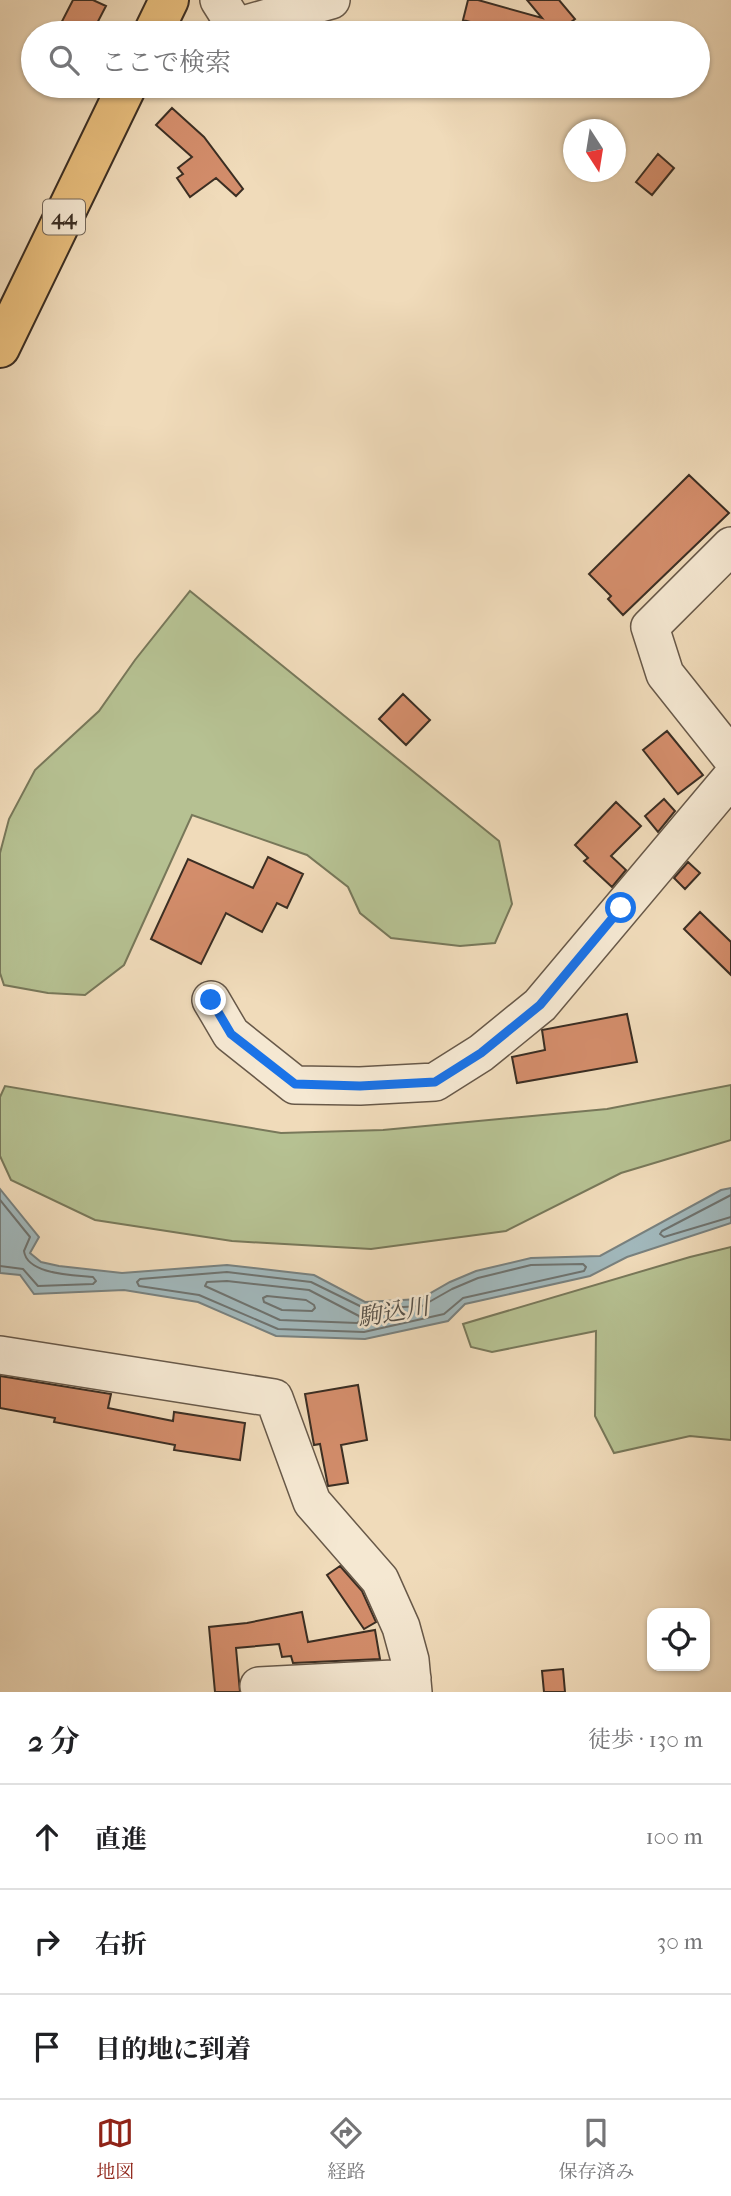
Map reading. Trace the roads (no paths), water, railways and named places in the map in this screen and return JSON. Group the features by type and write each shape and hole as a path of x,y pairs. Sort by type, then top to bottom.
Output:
{"main road":[{"path":"159,21 169,0"},
{"name":"44","path":"0,348 121,98"}],"street":[{"path":"219,0 232,21"},
{"path":"257,21 331,0"},
{"path":"731,546 650,627 665,674 731,757"},
{"path":"211,1000 231,1034 295,1084 360,1086 435,1082 481,1053 540,1005 731,778"},
{"path":"0,1355 274,1398 313,1502 380,1580 401,1627 410,1660 412,1685 259,1686"}],"water":[{"name":"駒込川","path":"731,1188 731,1223 627,1257 590,1276 465,1304 448,1321 365,1339 276,1336 198,1302 124,1290 34,1294 20,1275 0,1273 0,1189 39,1237 30,1253 41,1262 122,1273 227,1265 314,1275 365,1302 420,1299 476,1271 531,1258 600,1256 721,1190"}]}
